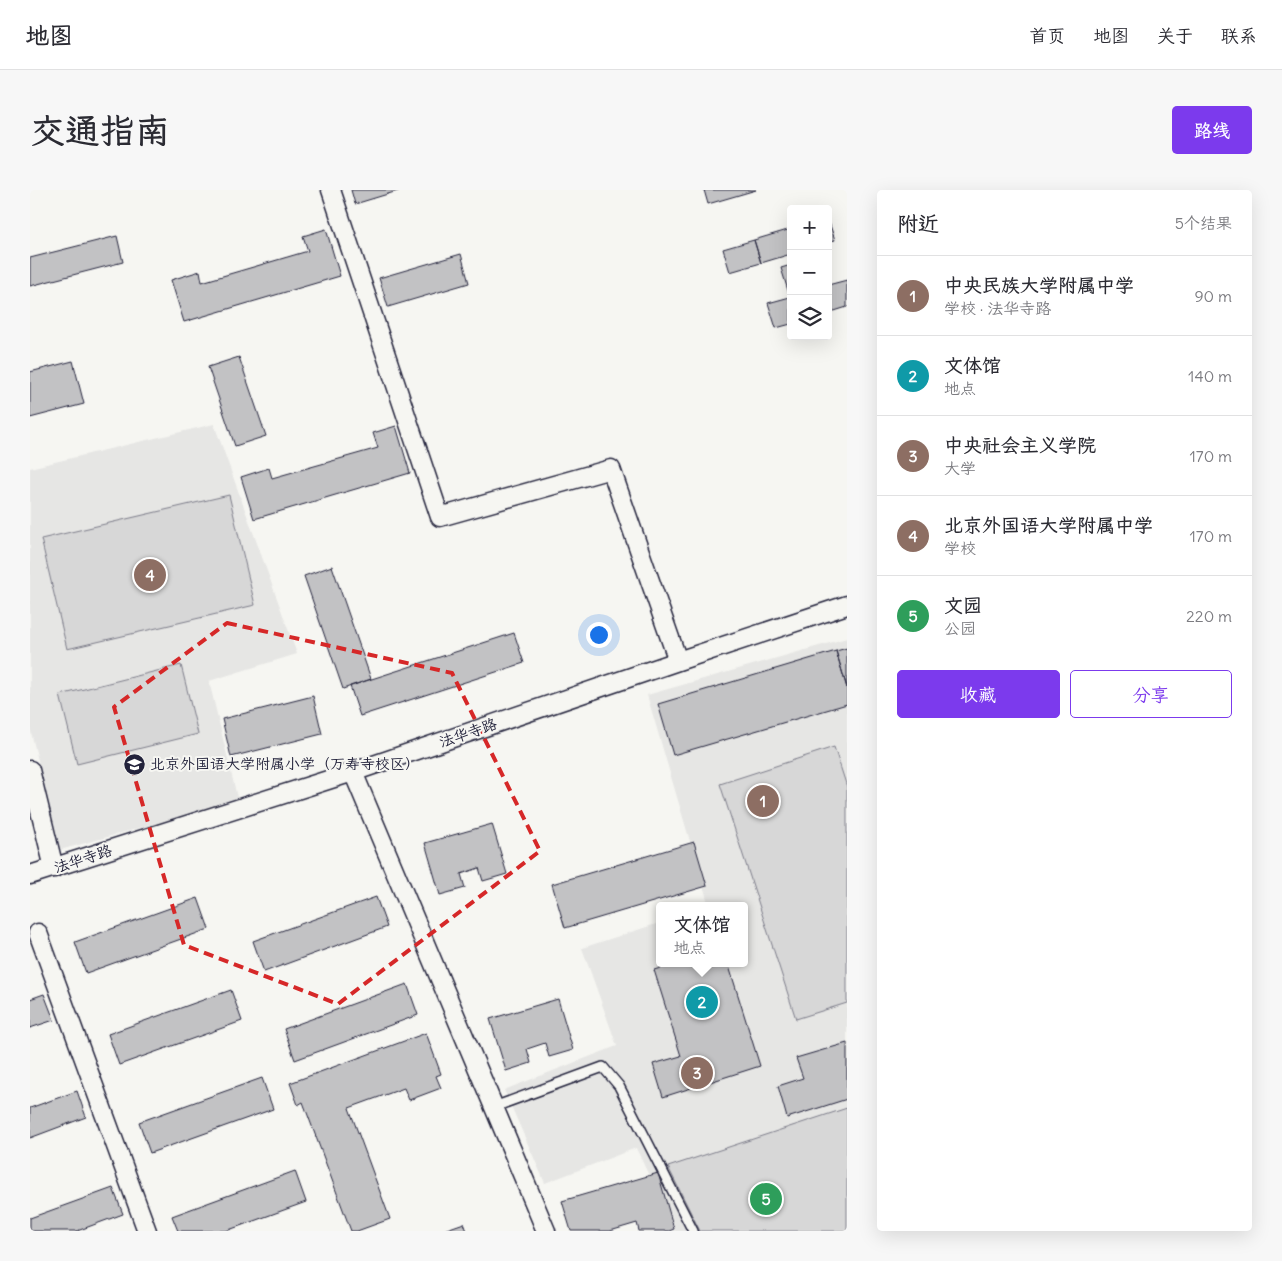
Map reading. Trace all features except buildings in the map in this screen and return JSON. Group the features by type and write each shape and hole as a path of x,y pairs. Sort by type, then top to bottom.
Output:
{"street":[{"path":"331,190 440,517 611,469 678,661"},
{"name":"法华寺路","path":"30,875 353,772 847,605"},
{"path":"30,770 54,868"},
{"path":"353,772 546,1231"},
{"path":"38,933 146,1231"}],"lane":[{"path":"494,1107 604,1067 620,1086 693,1231"}],"highlighted area":[{"path":"227,623 452,673 540,851 338,1004 184,945 114,707"}],"shaded area":[{"path":"214,424 297,654 209,681 238,801 60,850 30,728 30,468"},
{"path":"229,495 255,605 67,649 41,539"},
{"path":"847,638 847,1231 675,1231 636,1148 545,1183 504,1090 617,1046 582,948 656,924 656,967 748,967 748,902 708,902 647,695"},
{"path":"181,665 198,734 77,764 60,695"},
{"path":"834,747 847,787 847,1003 796,1019 720,784"},
{"path":"847,1108 847,1231 700,1231 668,1167"}],"place":[{"name":"北京外国语大学附属中学","path":"150,575"},
{"name":"北京外国语大学附属小学（万寿寺校区）","path":"134,764"},
{"name":"中央民族大学附属中学","path":"763,801"},
{"name":"文体馆","path":"702,1002"},
{"name":"中央社会主义学院","path":"697,1073"},
{"name":"文园","path":"766,1199"}]}
